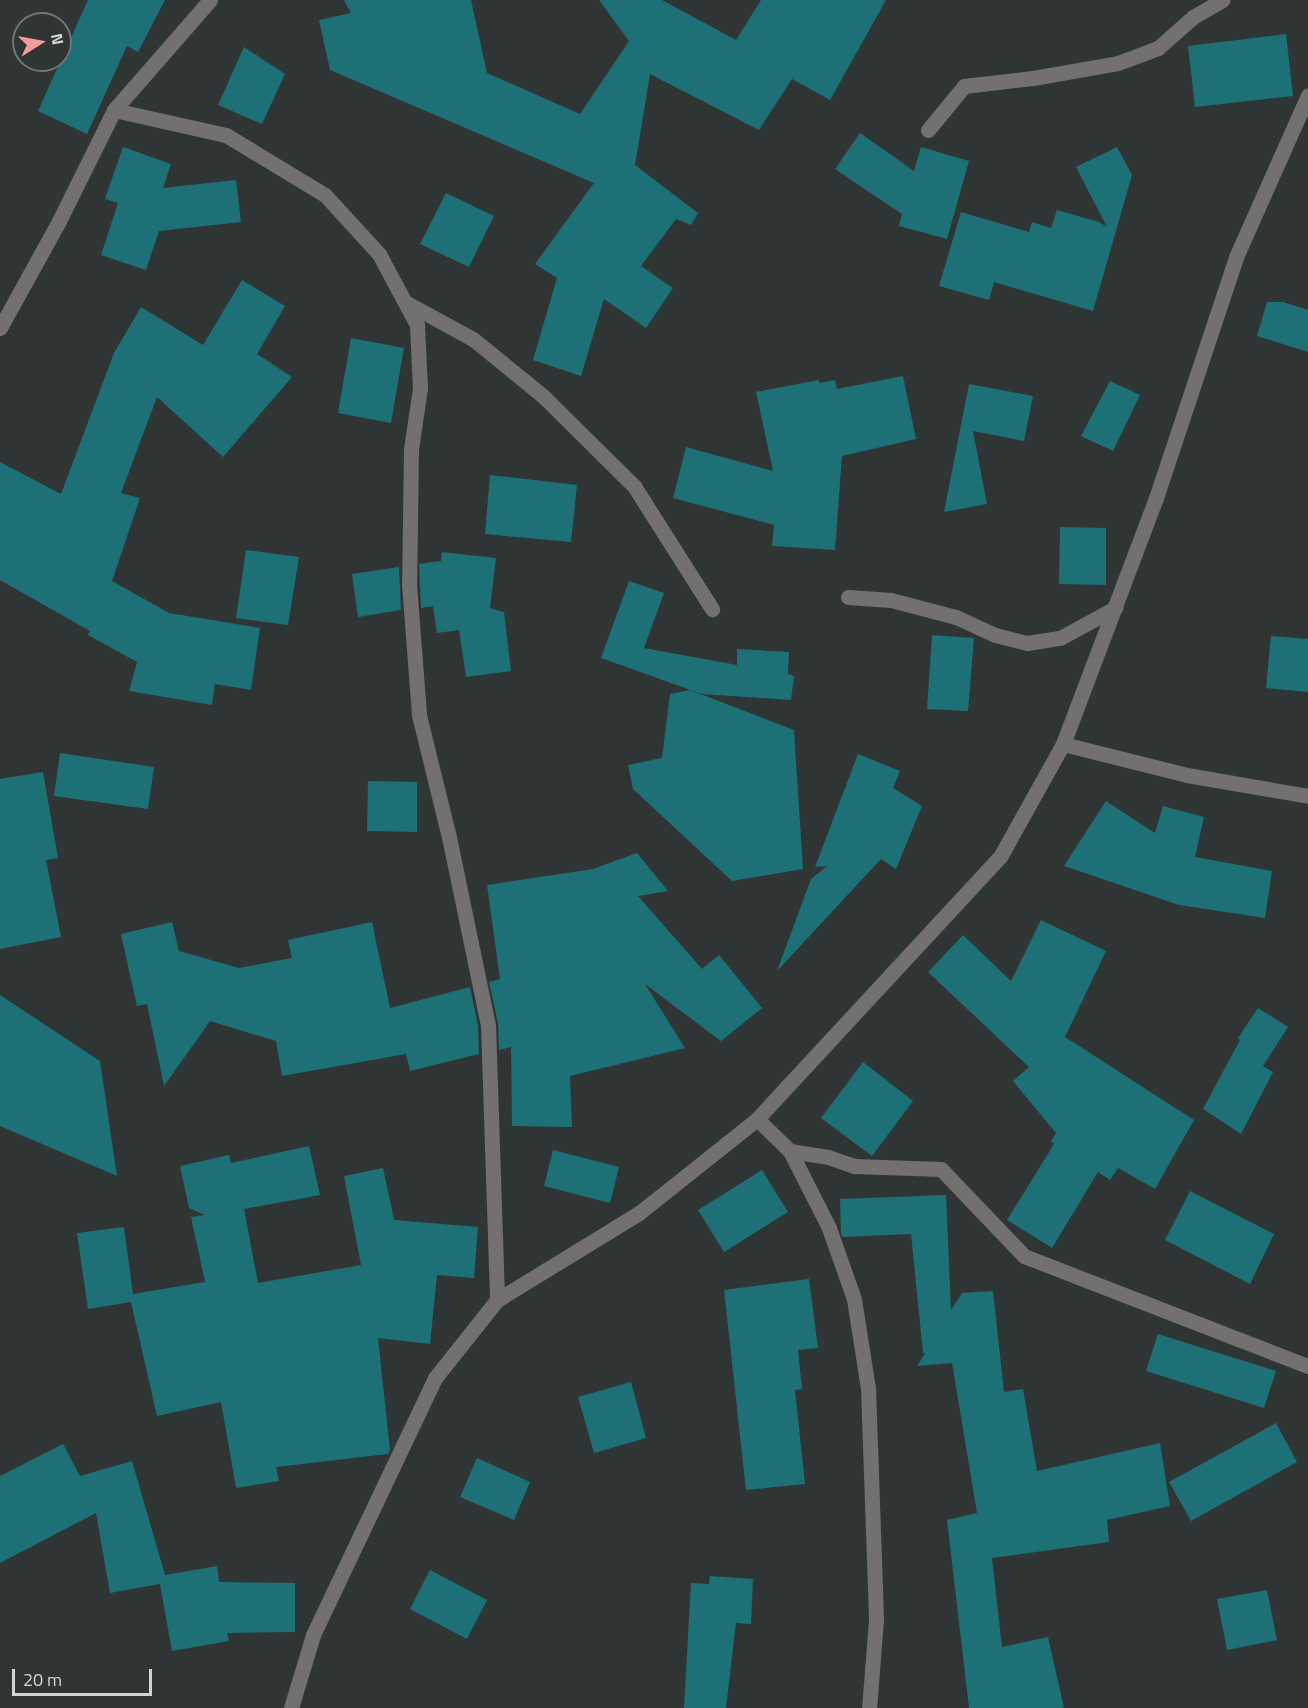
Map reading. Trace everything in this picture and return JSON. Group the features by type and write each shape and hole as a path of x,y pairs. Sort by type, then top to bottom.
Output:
{"street":[{"path":"0,328 59,221 114,110 210,0"},
{"path":"927,130 964,86 1033,78 1118,63 1158,48 1193,17 1223,0"},
{"path":"291,1708 313,1635 435,1377 497,1300 639,1213 757,1119 1000,857 1063,744 1156,498 1236,257 1308,95"},
{"path":"114,110 226,135 325,195 379,254 417,325 420,388 411,449 409,584 419,715 449,837 488,1025 497,1300"},
{"path":"405,302 473,339 544,397 634,486 711,609"},
{"path":"848,597 891,600 956,617 995,635 1027,643 1060,638 1115,608"},
{"path":"1063,744 1187,776 1308,796"},
{"path":"757,1119 790,1151 829,1228 854,1299 868,1388 876,1620 869,1708"},
{"path":"790,1151 828,1157 854,1166 942,1169 1024,1256 1308,1366"}],"building":[{"path":"88,0 165,0 138,52 127,46 87,134 38,111 56,72 72,72 72,36"},
{"path":"344,0 471,0 487,73 580,114 629,41 599,0 662,0 736,40 761,0 886,0 830,100 792,79 759,130 650,74 635,165 698,213 691,225 676,219 641,266 673,288 646,328 604,299 581,376 533,360 557,278 535,264 594,183 330,70 319,20 351,13"},
{"path":"1286,34 1293,96 1195,107 1188,46"},
{"path":"244,47 285,74 262,124 218,105"},
{"path":"860,133 914,171 921,147 969,161 947,239 899,226 902,214 835,169"},
{"path":"123,147 171,164 163,188 236,180 241,222 159,231 146,270 101,255 118,203 105,199"},
{"path":"1117,147 1132,175 1093,311 994,282 989,300 939,286 961,212 1029,232 1032,222 1051,228 1057,210 1099,222 1107,227 1076,167"},
{"path":"446,193 494,216 469,267 420,244"},
{"path":"242,280 285,306 257,354 292,377 223,457 157,397 121,493 140,498 112,581 169,613 260,628 251,690 215,684 212,705 129,691 137,662 88,635 90,631 0,580 0,462 61,494 114,353 141,307 203,345"},
{"path":"1267,302 1283,302 1308,310 1308,352 1257,336"},
{"path":"351,338 404,348 391,423 338,413"},
{"path":"903,376 916,439 842,456 835,550 772,546 774,525 673,498 686,447 773,471 756,392 819,380 819,383 835,380 837,389"},
{"path":"1110,381 1140,395 1113,451 1081,436"},
{"path":"969,384 1033,396 1024,441 973,431 987,504 944,512"},
{"path":"490,475 577,485 571,542 485,534"},
{"path":"1060,527 1106,528 1106,585 1059,584"},
{"path":"246,550 299,557 288,625 236,618"},
{"path":"442,552 496,558 490,608 504,612 511,671 466,677 459,630 437,633 433,606 421,608 419,564 441,561"},
{"path":"399,567 401,610 358,617 352,574"},
{"path":"629,581 664,593 644,648 737,665 737,649 789,652 788,674 794,676 791,700 702,694 601,658"},
{"path":"932,635 974,638 968,711 927,709"},
{"path":"1271,636 1308,639 1308,692 1266,688"},
{"path":"690,690 794,730 803,869 732,881 633,789 628,765 662,758 670,694"},
{"path":"60,753 154,767 148,809 54,796"},
{"path":"858,754 900,771 893,788 922,806 896,869 881,859 777,971 811,879 827,866 815,867"},
{"path":"43,772 58,858 46,860 61,937 0,949 0,779"},
{"path":"368,781 417,782 417,832 367,831"},
{"path":"1106,801 1155,833 1163,806 1204,817 1195,857 1272,871 1265,918 1179,905 1064,866"},
{"path":"637,853 668,891 638,896 702,969 719,955 762,1008 721,1041 645,984 685,1048 570,1076 572,1127 512,1126 511,1047 499,1050 498,1023 489,982 500,979 487,885 593,869"},
{"path":"1041,920 1106,951 1065,1037 1194,1120 1155,1189 1118,1168 1110,1180 1098,1172 1052,1248 1007,1220 1054,1144 1051,1141 1056,1133 1013,1081 1029,1067 928,972 963,935 1011,981"},
{"path":"172,922 179,951 239,968 292,958 288,940 372,922 390,1008 470,987 478,1026 479,1054 410,1071 406,1054 282,1076 276,1041 210,1021 164,1086 147,1004 137,1006 121,934"},
{"path":"0,995 100,1061 117,1176 0,1126"},
{"path":"1258,1008 1288,1027 1263,1066 1273,1072 1241,1134 1203,1109 1240,1040 1238,1038"},
{"path":"863,1062 913,1101 872,1156 821,1118"},
{"path":"309,1146 320,1195 244,1209 258,1283 361,1265 344,1176 383,1168 394,1220 478,1227 474,1278 437,1275 430,1344 378,1338 390,1450 388,1454 276,1467 279,1481 236,1488 221,1402 157,1416 131,1302 88,1309 77,1233 124,1227 133,1294 205,1282 191,1217 205,1215 189,1208 180,1166 229,1155 231,1163"},
{"path":"553,1150 619,1167 610,1203 544,1186"},
{"path":"762,1170 788,1212 724,1252 698,1210"},
{"path":"1190,1191 1274,1234 1250,1284 1165,1240"},
{"path":"946,1195 951,1310 962,1293 993,1291 1004,1392 1023,1389 1037,1471 1160,1443 1170,1506 1107,1520 1109,1542 992,1558 1002,1647 1048,1637 1064,1708 969,1708 947,1520 977,1513 952,1363 917,1366 925,1353 923,1353 911,1234 843,1237 841,1234 840,1199"},
{"path":"809,1279 818,1348 798,1350 802,1389 795,1390 805,1484 746,1490 724,1290"},
{"path":"1158,1334 1276,1371 1264,1408 1146,1371"},
{"path":"631,1382 646,1438 594,1453 578,1397"},
{"path":"1276,1423 1297,1462 1191,1521 1169,1482"},
{"path":"63,1444 80,1476 132,1461 165,1575 217,1566 219,1582 295,1583 295,1632 227,1633 229,1641 172,1651 160,1584 110,1593 96,1513 0,1563 0,1476"},
{"path":"477,1458 530,1482 514,1520 460,1497"},
{"path":"430,1570 487,1600 467,1639 410,1609"},
{"path":"710,1576 753,1579 751,1624 736,1623 726,1708 684,1708 691,1583 709,1584"},
{"path":"1267,1590 1277,1640 1227,1650 1217,1599"}]}
